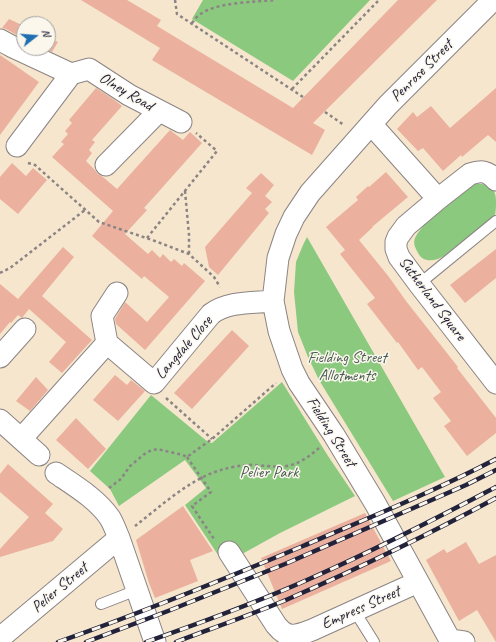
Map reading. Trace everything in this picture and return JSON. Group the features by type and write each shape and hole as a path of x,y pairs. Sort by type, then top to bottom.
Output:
{"street":[{"name":"Penrose Street","path":"352,144 388,105 493,0"},
{"path":"0,40 71,74 22,154"},
{"name":"Olney Road","path":"71,74 89,69 129,95 181,122"},
{"name":"Olney Road","path":"106,166 159,111"},
{"path":"371,124 438,199"},
{"name":"Fielding Street","path":"352,144 310,193 294,217 286,234 278,258 272,301 279,331 292,369 299,383 334,435 375,503 450,640 464,642"},
{"name":"Sutherland Square","path":"496,180 488,173 476,172 470,174 406,226 396,242 396,250 399,257 496,384"},
{"path":"21,439 107,344 102,316 117,293"},
{"name":"Langdale Close","path":"107,344 154,383 217,310 232,305 272,301"},
{"path":"0,356 25,329"},
{"path":"0,420 38,455"},
{"path":"56,473 92,500 110,519 119,538 155,642"},
{"name":"Pelier Street","path":"0,638 119,538"},
{"name":"Empress Street","path":"229,552 276,625 286,635 291,636 303,633 418,582"}],"lane":[{"path":"419,284 496,222"},
{"path":"101,604 137,590"},
{"path":"354,610 374,642"}],"path":[{"path":"175,0 177,14 303,96"},
{"path":"192,24 194,19 202,13 219,7 230,4 275,0"},
{"path":"292,89 379,0"},
{"path":"147,238 217,151 181,122"},
{"path":"22,154 99,222 189,254 214,277 232,305"},
{"path":"185,191 189,235 189,254"},
{"path":"0,273 10,268 85,210"},
{"path":"187,458 212,439 292,369"},
{"path":"154,383 159,392 212,439"},
{"path":"119,538 190,484 207,475 224,469 246,465 277,467 291,465 309,457 334,435"},
{"path":"92,500 121,479 130,466 147,452 157,449 183,455 187,458 211,492 192,506 220,547 229,552"}],"green space":[{"path":"203,0 370,0 293,81 192,19"},
{"path":"474,184 487,185 493,189 496,196 495,215 444,256 432,260 422,258 419,255 414,243 418,233 424,225"},
{"name":"Fielding Street Allotments","path":"307,237 445,477 393,501 319,380 298,332 294,292 296,262"},
{"name":"Pelier Park","path":"282,382 355,496 280,533 224,564 185,505 206,488 185,460 119,506 110,489 90,471 151,395 208,442 212,443"}],"building":[{"path":"81,0 127,0 161,20 157,26 293,108 398,0 437,0 313,123 325,130 312,155 152,60 160,48"},
{"path":"9,19 16,22 16,35 6,29 2,28"},
{"path":"0,55 39,82 0,135"},
{"path":"96,88 122,106 92,140 95,142 89,150 92,153 86,161 98,174 117,189 170,130 183,140 190,132 202,143 144,208 147,210 125,234 148,254 152,250 160,258 163,254 171,262 174,259 182,266 184,263 205,281 145,350 116,324 115,319 125,302 147,322 169,297 144,276 142,279 92,236 113,211 52,157 64,144 61,142 68,134 65,131 72,123 69,120"},
{"path":"496,88 496,142 488,135 462,157 461,155 443,171 423,148 418,151 397,129 413,112 417,117 431,106 450,128"},
{"path":"12,163 26,176 33,168 47,180 18,214 0,199 0,177"},
{"path":"386,172 408,197 359,240 389,277 496,418 496,433 467,456 444,426 451,421 433,398 441,392 422,367 418,370 398,342 397,343 367,304 375,298 340,254 345,250 326,227 358,200 356,197 368,186 369,187"},
{"path":"261,173 274,185 265,196 272,202 265,209 269,213 218,275 209,267 205,247 252,193 246,188"},
{"path":"63,247 74,257 42,296 92,340 62,373 49,362 66,342 29,309 22,318 18,315 0,334 0,284 18,299"},
{"path":"496,249 496,278 465,303 450,285"},
{"path":"232,330 249,346 192,409 174,393"},
{"path":"115,375 127,385 131,380 145,391 118,421 93,400"},
{"path":"36,377 48,390 30,411 16,401"},
{"path":"76,418 106,449 88,469 56,440"},
{"path":"8,464 53,504 45,513 63,529 53,541 0,557 0,549 29,517 0,492 0,474"},
{"path":"183,506 213,551 190,560 198,581 155,598 136,540"},
{"path":"365,513 391,561 282,609 261,558"},
{"path":"466,542 479,564 496,555 496,642 477,610 459,621 426,560 444,549 447,553"}],"railway":[{"path":"58,642 151,608 273,559 424,494 496,459"},
{"path":"86,642 285,564 466,485 496,470"},
{"path":"146,642 232,611 339,566 496,487"},
{"path":"176,642 259,611 313,588 366,564 496,498"}]}
